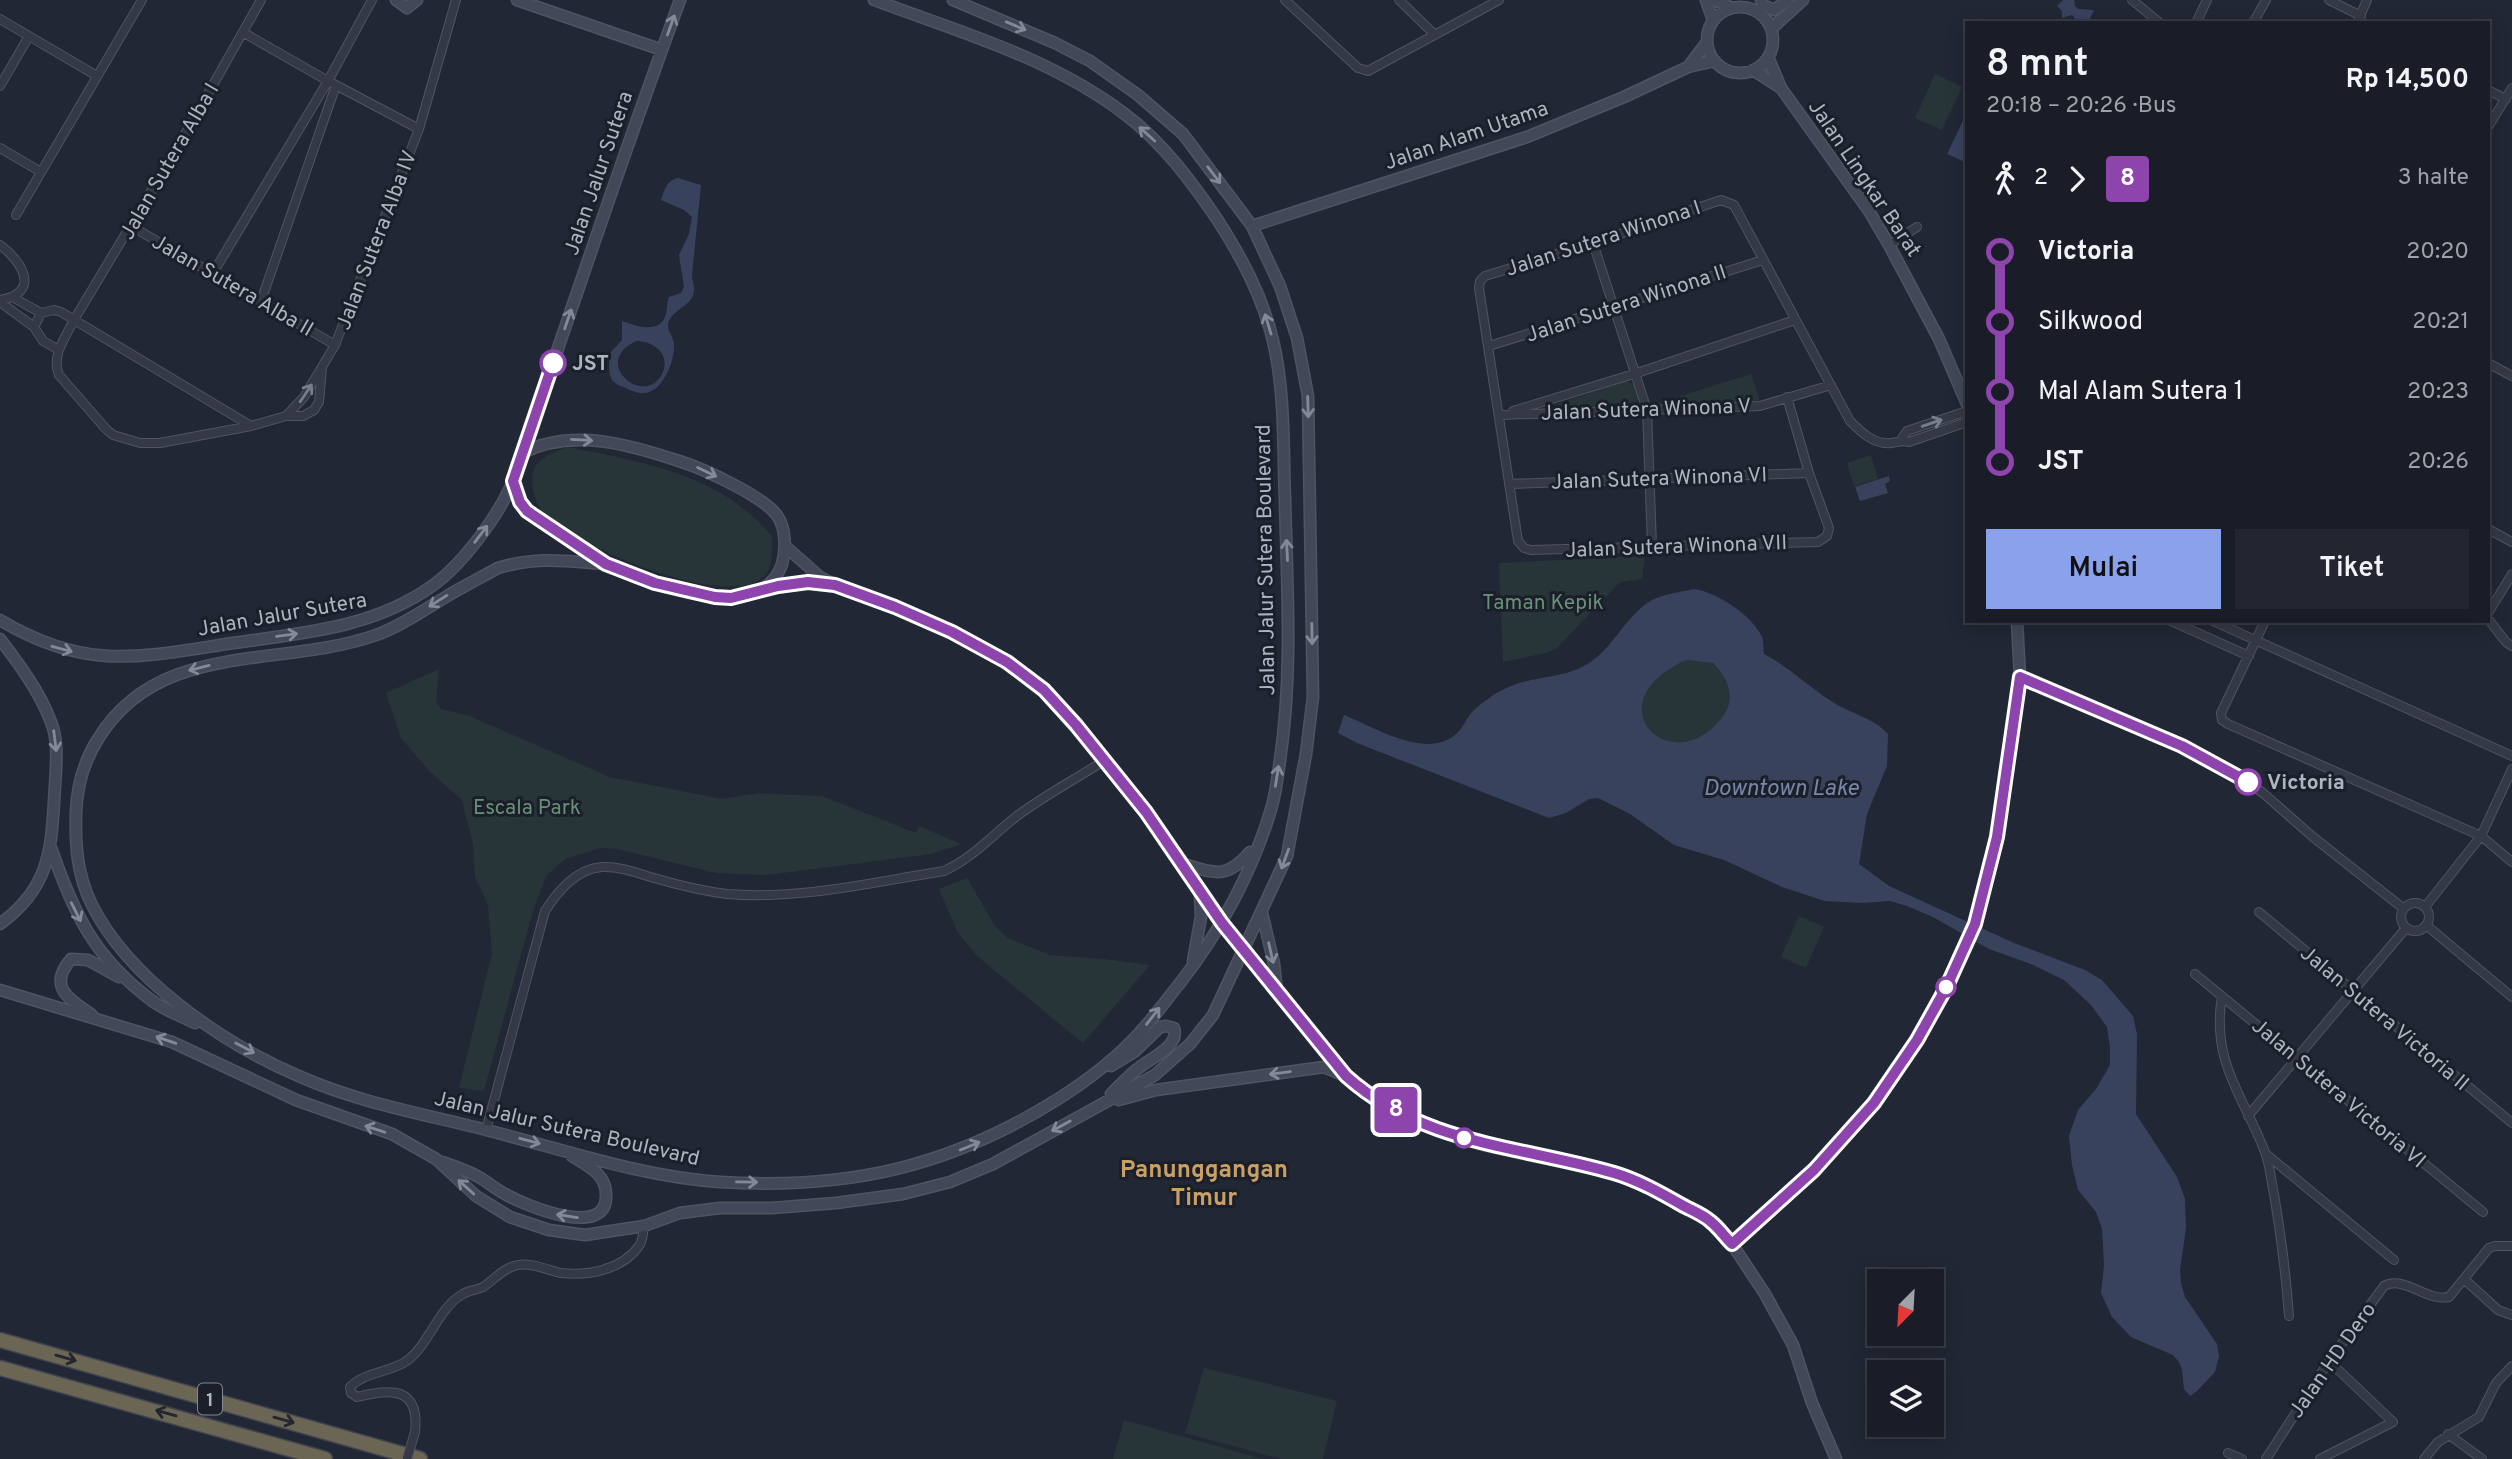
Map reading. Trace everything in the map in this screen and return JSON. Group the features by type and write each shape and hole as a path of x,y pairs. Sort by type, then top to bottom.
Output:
{"highway":[{"name":"1","path":"0,1340 420,1459"},
{"name":"1","path":"0,1368 325,1459"}],"main road":[{"path":"396,0 407,8 417,0"},
{"path":"517,0 662,50"},
{"name":"Jalan Jalur Sutera","path":"0,620 50,646 93,655 125,657 316,631 367,620 383,615 432,587 453,568 486,527 513,481 680,0"},
{"name":"Jalan Jalur Sutera Boulevard","path":"606,564 542,559 498,568 379,634 332,647 205,666 150,685 114,717 96,742 82,773 76,797 75,844 81,875 90,901 122,948 188,1012 224,1038 297,1076 324,1086 565,1151 679,1177 718,1182 817,1182 859,1177 942,1157 1014,1127 1084,1083 1138,1035 1192,967 1222,923 1259,842 1273,802 1289,691 1289,591 1281,395 1274,345 1259,294 1232,242 1201,196 1168,152 1126,115 1077,83 1026,56 874,0"},
{"path":"436,1159 476,1196 510,1217 549,1230 585,1235 644,1226 680,1213 720,1208 772,1208 836,1203 902,1194 950,1182 993,1164 1155,1075 1190,1044 1213,1015 1262,913 1287,856 1297,809 1313,697 1308,396 1297,338 1268,257 1252,226 1183,134 1138,95 1090,61 1055,43 953,0"},
{"path":"1706,0 1713,20"},
{"path":"1715,0 1732,8 1752,9 1764,17 1771,29 1772,48 1768,57 1753,70 1739,73 1726,69 1715,61 1709,52 1708,30 1713,20 1721,12 1732,8"},
{"path":"1752,9 1761,0 1763,5 1774,10 1788,0"},
{"path":"1771,29 1802,0"},
{"name":"Jalan Alam Utama","path":"1688,67 1707,42"},
{"name":"Jalan Lingkar Barat","path":"1768,57 1781,88 1889,245 1939,339 1965,399"},
{"name":"Jalan Alam Utama","path":"1252,226 1527,137 1625,97 1688,67 1715,61"},
{"name":"Jalan Lingkar Barat","path":"1753,70 1781,88"},
{"path":"522,453 542,443 568,439 593,440 643,449 693,465 732,484 767,506 778,516 782,526 785,546 781,565 775,579 762,590"},
{"path":"513,481 520,502 527,511 606,564 655,583 715,597 743,596 808,582 835,585"},
{"path":"785,546 820,577 952,632 1007,662 1044,690 1105,760 1183,864 1222,923 1277,993 1346,1076 1380,1102 1444,1131 1483,1144 1566,1161 1626,1178 1709,1220 1732,1244 1765,1294 1793,1345 1812,1404 1836,1459"},
{"path":"1732,1244 1814,1170 1884,1090 1917,1040 1966,946 1975,924 1997,837 2020,677 2017,623"},
{"path":"0,639 20,665 46,710 54,732 56,759 51,848 39,882 28,899 0,925"},
{"path":"1183,864 1218,873 1237,867 1259,842"},
{"path":"51,848 68,896 88,934 117,969 153,1002"},
{"path":"1192,967 1201,917 1200,892"},
{"path":"1262,913 1277,993"},
{"path":"118,1025 91,1015 64,994 60,983 61,970 71,959 88,960 112,973 153,1002 224,1038"},
{"path":"0,990 172,1042 296,1100 392,1134 436,1159 480,1177 504,1194 523,1203 547,1212 588,1219 599,1212 607,1200 606,1188 599,1173 565,1151"},
{"path":"1084,1083 1133,1052 1160,1027 1174,1028 1173,1041 1166,1049 1139,1068 1098,1106"},
{"path":"1098,1106 1156,1090 1324,1067 1346,1076"}],"street":[{"path":"16,215 142,0"},
{"name":"Jalan Sutera Alba I","path":"74,320 261,0"},
{"path":"214,273 332,83 372,0"},
{"path":"419,129 456,0"},
{"path":"1285,0 1363,71 1373,70 1499,0"},
{"path":"1399,0 1435,35"},
{"path":"2132,0 2158,21"},
{"path":"2197,21 2207,0"},
{"path":"2254,21 2266,0"},
{"path":"2329,0 2359,19 2367,0"},
{"path":"0,19 97,76"},
{"name":"Jalan Sutera Alba IV","path":"244,33 419,129 335,345 297,406 286,416"},
{"path":"0,86 29,36"},
{"path":"261,301 332,83"},
{"path":"2490,124 2512,88"},
{"path":"2490,91 2506,99"},
{"path":"1,151 41,172"},
{"name":"Jalan Sutera Winona I","path":"1489,346 1479,288 1480,281 1485,276 1721,200 1734,205 1763,260"},
{"name":"Jalan Sutera Alba II","path":"131,226 335,345"},
{"path":"1889,245 1917,227"},
{"path":"1593,243 1647,410 1652,546"},
{"path":"0,245 18,261 25,275 24,283 14,298"},
{"path":"1763,260 1850,421 1864,435 1890,443 1901,440 1909,442 1965,423"},
{"name":"Jalan Sutera Winona II","path":"1489,346 1763,260"},
{"path":"0,301 14,298 41,313 54,310 251,426"},
{"path":"0,301 34,327 40,338 59,350 74,320"},
{"path":"34,327 41,313"},
{"path":"1500,415 1795,320"},
{"path":"1489,346 1509,484"},
{"name":"Jalan Sutera Alba IV","path":"59,350 55,365 58,375 113,435 140,443 160,443 251,426 286,416 303,416 317,407 322,390 322,368"},
{"path":"2490,364 2512,376"},
{"name":"Jalan Sutera Winona V","path":"1500,415 1760,406 1831,385"},
{"path":"1787,397 1809,473"},
{"path":"1901,440 1907,431 1965,412"},
{"name":"Jalan Sutera Winona VI","path":"1509,484 1809,473"},
{"name":"Jalan Sutera Winona VII","path":"1509,484 1518,541 1524,548 1531,550 1818,542 1827,536 1829,528 1809,473"},
{"path":"2490,530 2512,542"},
{"path":"2490,610 2512,574"},
{"path":"2490,622 2512,646"},
{"path":"2175,623 2249,656"},
{"path":"2217,623 2512,756"},
{"path":"2264,623 2221,713 2222,720 2481,836 2512,862"},
{"path":"2020,677 2182,746 2232,772 2263,793 2313,837 2404,909"},
{"path":"486,1130 545,911 558,890 576,877 600,867 622,869 725,894 761,895 804,893 944,871 981,849 1019,814 1105,760"},
{"path":"2425,908 2481,836 2512,769"},
{"path":"2417,903 2425,908 2429,916 2426,925 2417,931 2406,928 2402,921 2404,909 2407,905 2417,903"},
{"name":"Jalan Sutera Victoria II","path":"2259,912 2512,1123"},
{"path":"2426,925 2512,997"},
{"path":"2248,1116 2406,928"},
{"name":"Jalan Sutera Victoria VI","path":"2195,974 2483,1212"},
{"path":"2221,996 2218,1018 2220,1044 2228,1072 2266,1154 2286,1262 2289,1316"},
{"path":"2266,1154 2394,1259"},
{"path":"407,1459 417,1413 410,1402 399,1394 382,1390 357,1397 351,1394 350,1387 356,1381 398,1366 411,1358 462,1294 483,1287 501,1272 516,1265 532,1265 583,1274 605,1269 624,1261 641,1245 644,1226"},
{"name":"Jalan HD Dero","path":"2266,1459 2329,1361 2384,1286 2390,1283 2400,1284 2441,1299 2449,1297 2489,1248 2495,1245 2512,1246"},
{"path":"2465,1280 2498,1310 2512,1315"},
{"path":"2320,1459 2392,1423 2393,1420 2329,1361"},
{"path":"2424,1459 2448,1434 2479,1417 2497,1383 2512,1366"},
{"path":"2448,1434 2482,1459"},
{"path":"2228,1453 2242,1459"}],"green space":[{"path":"1935,74 1962,87 1942,130 1915,118"},
{"path":"1751,374 1760,401 1655,404"},
{"path":"1627,381 1634,384 1639,399 1634,405 1555,407 1555,405"},
{"path":"567,447 652,465 704,485 728,498 751,515 772,536 772,558 767,573 745,585 719,586 688,581 622,559 566,531 546,517 540,509 532,486 532,477 543,459"},
{"path":"1871,455 1878,479 1854,486 1847,463"},
{"name":"Taman Kepik","path":"1645,556 1642,579 1620,582 1557,648 1503,662 1499,563"},
{"path":"1686,660 1713,663 1726,681 1729,702 1723,716 1703,735 1683,742 1664,740 1650,730 1642,715 1644,697 1658,678"},
{"name":"Escala Park","path":"439,669 436,702 441,709 467,715 610,777 722,799 759,793 822,796 916,833 919,826 961,844 931,854 767,875 716,873 618,849 600,848 565,859 546,876 532,914 484,1091 459,1088 492,953 488,905 475,877 473,844 462,800 429,771 401,738 386,693"},
{"path":"967,878 995,926 1008,938 1050,955 1150,965 1083,1043 977,956 957,931 939,889"},
{"path":"1799,916 1824,927 1806,968 1781,957"},
{"path":"1204,1368 1337,1401 1323,1459 1281,1459 1185,1433"},
{"path":"1124,1420 1263,1459 1113,1459"}],"water":[{"path":"2063,0 2074,0 2078,9 2094,10 2089,21 2076,21 2072,15 2062,18 2062,11 2057,6"},
{"path":"1965,116 1965,162 1947,154"},
{"path":"678,178 701,185 692,275 694,291 691,300 673,315 668,323 674,349 666,376 652,391 639,393 612,380 609,370 610,353 622,340 622,321 647,327 659,325 666,314 669,297 681,293 684,287 679,255 689,234 692,217 684,210 661,200 666,186","holes":["636,341 658,349 665,365 655,382 645,386 635,385 626,379 618,360 623,350"]},
{"path":"1889,476 1890,481 1885,484 1888,493 1860,501 1855,487"},
{"name":"Downtown Lake","path":"1694,589 1723,600 1742,613 1763,639 1764,654 1831,701 1876,724 1888,734 1887,766 1867,814 1859,864 1889,886 2014,943 2085,970 2102,980 2133,1016 2137,1034 2136,1114 2177,1177 2185,1199 2186,1228 2180,1270 2181,1283 2185,1297 2217,1344 2219,1356 2215,1372 2190,1396 2184,1389 2179,1362 2173,1355 2131,1337 2112,1317 2101,1293 2104,1265 2102,1229 2096,1212 2078,1190 2069,1136 2078,1110 2096,1089 2110,1065 2110,1047 2107,1027 2091,1005 2064,980 2031,964 1989,949 1933,917 1907,906 1890,901 1825,901 1782,887 1724,860 1674,845 1630,814 1598,798 1589,799 1566,813 1549,818 1357,743 1338,733 1344,715 1402,740 1433,744 1447,740 1461,729 1471,713 1495,694 1521,683 1582,667 1600,655 1643,606 1661,596","holes":["1686,660 1713,663 1726,681 1730,695 1723,716 1703,735 1683,742 1664,740 1650,730 1642,715 1644,697 1658,678"]}],"bus line":[{"name":"8","path":"553,363 513,481 520,502 536,519 606,564 655,583 715,597 731,598 778,586 808,582 835,585 952,632 1007,662 1044,690 1076,725 1146,812 1222,923 1277,993 1357,1086 1407,1116 1463,1138 1617,1174 1664,1195 1709,1220 1732,1244 1814,1170 1874,1103 1917,1040 1946,988 1975,924 1997,837 2020,677 2182,746 2248,782"}],"place":[{"name":"JST","path":"553,363"},
{"name":"Victoria","path":"2248,782"}],"district":[{"name":"Panunggangan Timur","path":"1204,1183"}]}
